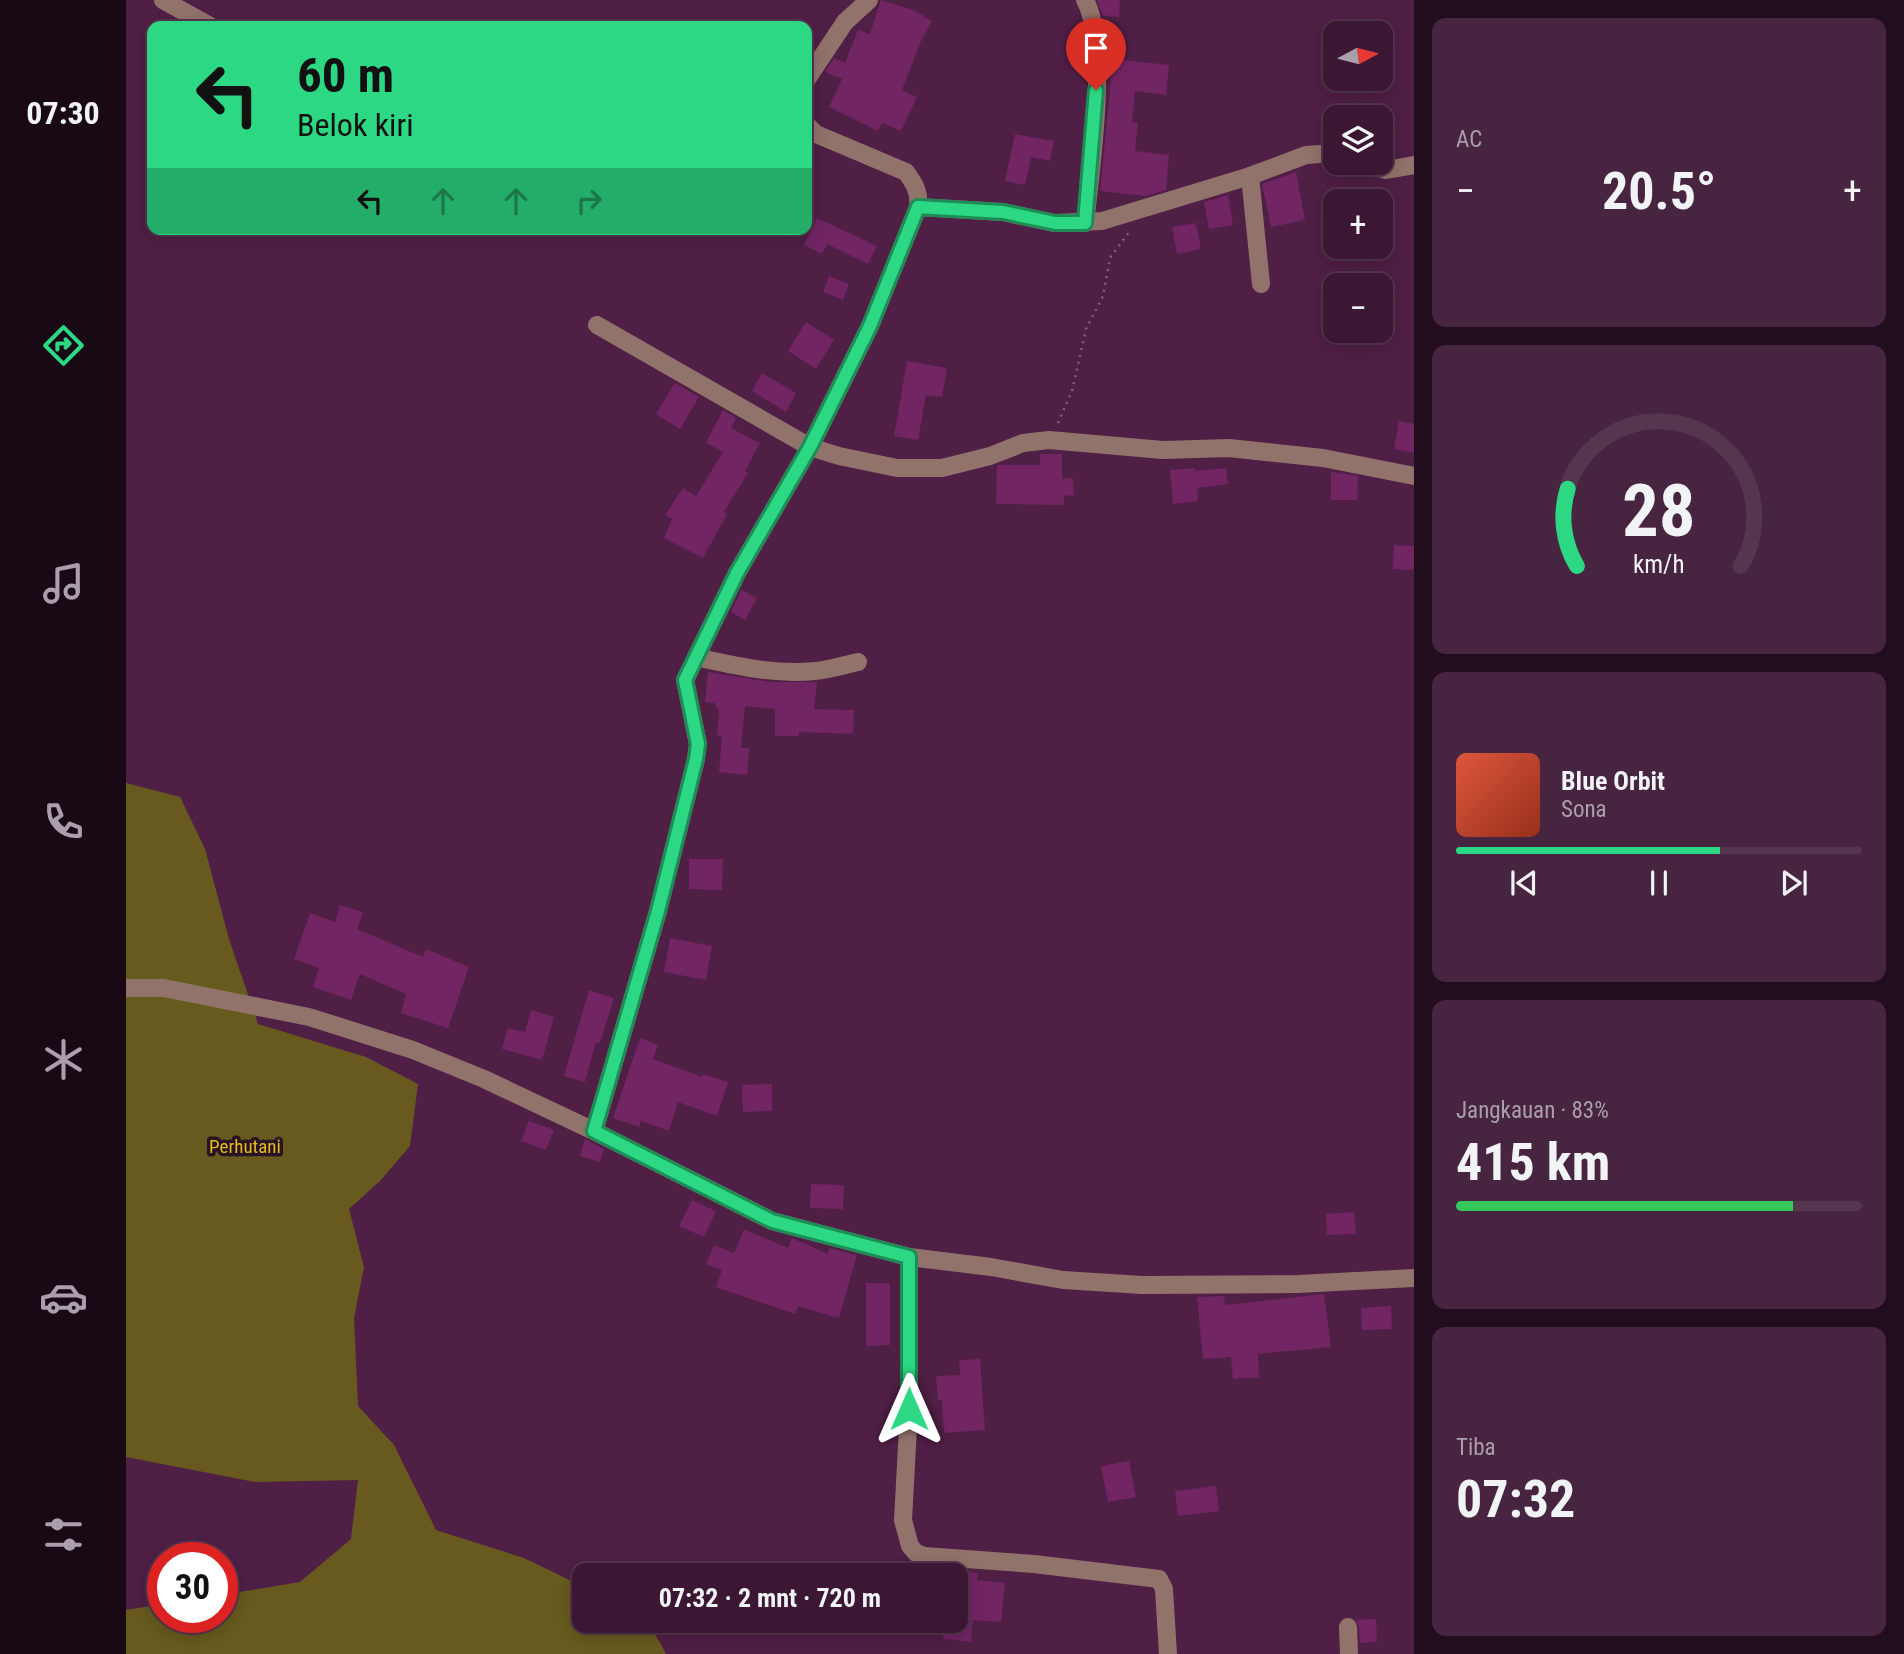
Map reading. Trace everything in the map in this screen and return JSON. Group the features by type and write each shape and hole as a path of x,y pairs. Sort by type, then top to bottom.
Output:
{"street":[{"path":"163,0 201,21"},
{"path":"812,72 845,22 869,0"},
{"path":"1085,0 1095,29 1096,90 1085,223"},
{"path":"594,1131 658,911 696,759 698,744 685,680 737,573 810,447 870,326 918,207 919,197 915,184 906,172 812,130"},
{"path":"918,207 1003,212 1055,223 1085,223 1121,217 1250,177 1306,155 1323,154"},
{"path":"1393,169 1414,165"},
{"path":"1250,177 1261,284"},
{"path":"597,325 810,447 897,468 942,468 990,456 1023,443 1049,440 1163,450 1229,448 1323,458 1414,476"},
{"path":"696,657 738,666 815,671 858,662"},
{"path":"126,988 164,988 309,1017 413,1050 484,1079 594,1131 772,1221 909,1257 991,1267 1063,1280 1142,1285 1298,1284 1414,1278"},
{"path":"909,1257 909,1409 903,1520 910,1546 916,1553 924,1556 1034,1564 1158,1579 1164,1589 1168,1654"},
{"path":"1348,1627 1349,1654"}],"path":[{"path":"1049,440 1072,391 1086,329 1103,296 1110,258 1145,209"}],"green space":[{"name":"Perhutani","path":"126,783 180,797 205,849 229,939 258,1024 366,1057 418,1084 410,1146 380,1181 349,1209 364,1267 354,1318 358,1406 394,1445 436,1530 524,1558 572,1581 572,1633 653,1633 666,1654 126,1654 126,1610 147,1607 147,1633 238,1633 238,1592 300,1582 351,1539 358,1480 255,1482 126,1457"}],"building":[{"path":"881,0 913,10 932,21 920,43 902,90 917,97 901,131 882,123 878,131 829,107 842,79 825,72 834,58 845,63 858,30 870,34"},
{"path":"1097,0 1120,0 1119,17 1103,16"},
{"path":"1113,59 1169,65 1166,95 1135,91 1132,122 1138,123 1135,151 1169,155 1166,190 1146,196 1100,191"},
{"path":"1015,134 1054,141 1050,161 1031,157 1025,185 1005,181"},
{"path":"1296,172 1305,220 1271,227 1262,184"},
{"path":"1228,195 1233,225 1209,229 1204,202"},
{"path":"817,218 877,246 868,264 827,244 822,254 804,245 809,235 812,235"},
{"path":"1196,223 1201,249 1177,254 1172,227"},
{"path":"829,276 849,284 843,300 823,292"},
{"path":"806,322 834,340 816,369 788,351"},
{"path":"907,361 947,368 942,397 926,395 918,440 894,436"},
{"path":"762,373 796,393 786,412 752,391"},
{"path":"675,383 699,397 680,429 656,414"},
{"path":"723,410 736,418 731,428 760,443 745,471 748,473 724,512 727,514 703,558 664,538 672,519 665,515 683,488 696,496 723,452 706,443"},
{"path":"1399,421 1414,424 1414,453 1394,449"},
{"path":"1040,454 1062,454 1062,479 1073,478 1074,495 1064,496 1064,505 996,504 997,465 1040,465"},
{"path":"1195,468 1195,471 1226,468 1228,484 1197,488 1198,501 1173,504 1170,470"},
{"path":"1331,472 1358,476 1357,500 1331,500"},
{"path":"1394,545 1414,546 1414,570 1393,569"},
{"path":"741,590 757,598 745,620 731,612"},
{"path":"708,672 770,682 817,682 814,709 854,710 853,734 799,732 799,736 775,736 775,709 745,706 741,748 749,748 747,775 719,772 722,737 717,736 719,712 714,703 705,702"},
{"path":"689,859 723,859 722,890 689,889"},
{"path":"340,905 363,912 357,929 423,957 426,949 469,967 448,1028 401,1013 406,994 360,974 351,1000 313,987 319,968 294,959 310,913 335,922"},
{"path":"670,938 712,946 706,980 664,972"},
{"path":"589,990 614,998 600,1043 596,1042 585,1082 564,1076"},
{"path":"531,1010 554,1017 542,1060 502,1049 508,1028 525,1032"},
{"path":"640,1038 658,1045 653,1059 702,1077 703,1074 728,1082 717,1116 678,1102 669,1131 641,1121 639,1127 613,1118"},
{"path":"772,1084 772,1111 743,1112 742,1085"},
{"path":"529,1121 554,1130 546,1150 521,1141"},
{"path":"585,1139 604,1149 600,1162 580,1156"},
{"path":"811,1184 844,1185 843,1209 810,1208"},
{"path":"692,1200 716,1211 704,1237 679,1226"},
{"path":"1354,1212 1356,1234 1327,1235 1326,1214"},
{"path":"744,1229 788,1248 792,1238 828,1254 829,1248 857,1255 839,1318 798,1306 795,1314 716,1287 722,1270 706,1264 714,1245 734,1253"},
{"path":"866,1283 890,1283 890,1345 866,1346"},
{"path":"1324,1294 1331,1347 1258,1354 1259,1377 1233,1379 1231,1357 1203,1359 1197,1297 1224,1296 1225,1305"},
{"path":"1391,1306 1392,1329 1362,1330 1361,1308"},
{"path":"980,1359 985,1430 944,1433 942,1400 938,1400 936,1376 960,1375 959,1360"},
{"path":"1129,1461 1136,1497 1108,1502 1101,1466"},
{"path":"1216,1486 1219,1511 1178,1516 1175,1491"},
{"path":"968,1572 978,1573 977,1580 1005,1583 1001,1622 973,1620 971,1642 943,1639 944,1633 968,1633"},
{"path":"1376,1619 1377,1642 1360,1643 1356,1620"}],"route":[{"path":"909,1409 909,1257 772,1221 594,1131 658,911 696,759 698,744 685,680 737,573 789,486 870,326 918,207 965,208 1003,212 1055,223 1085,223 1096,90"}]}
